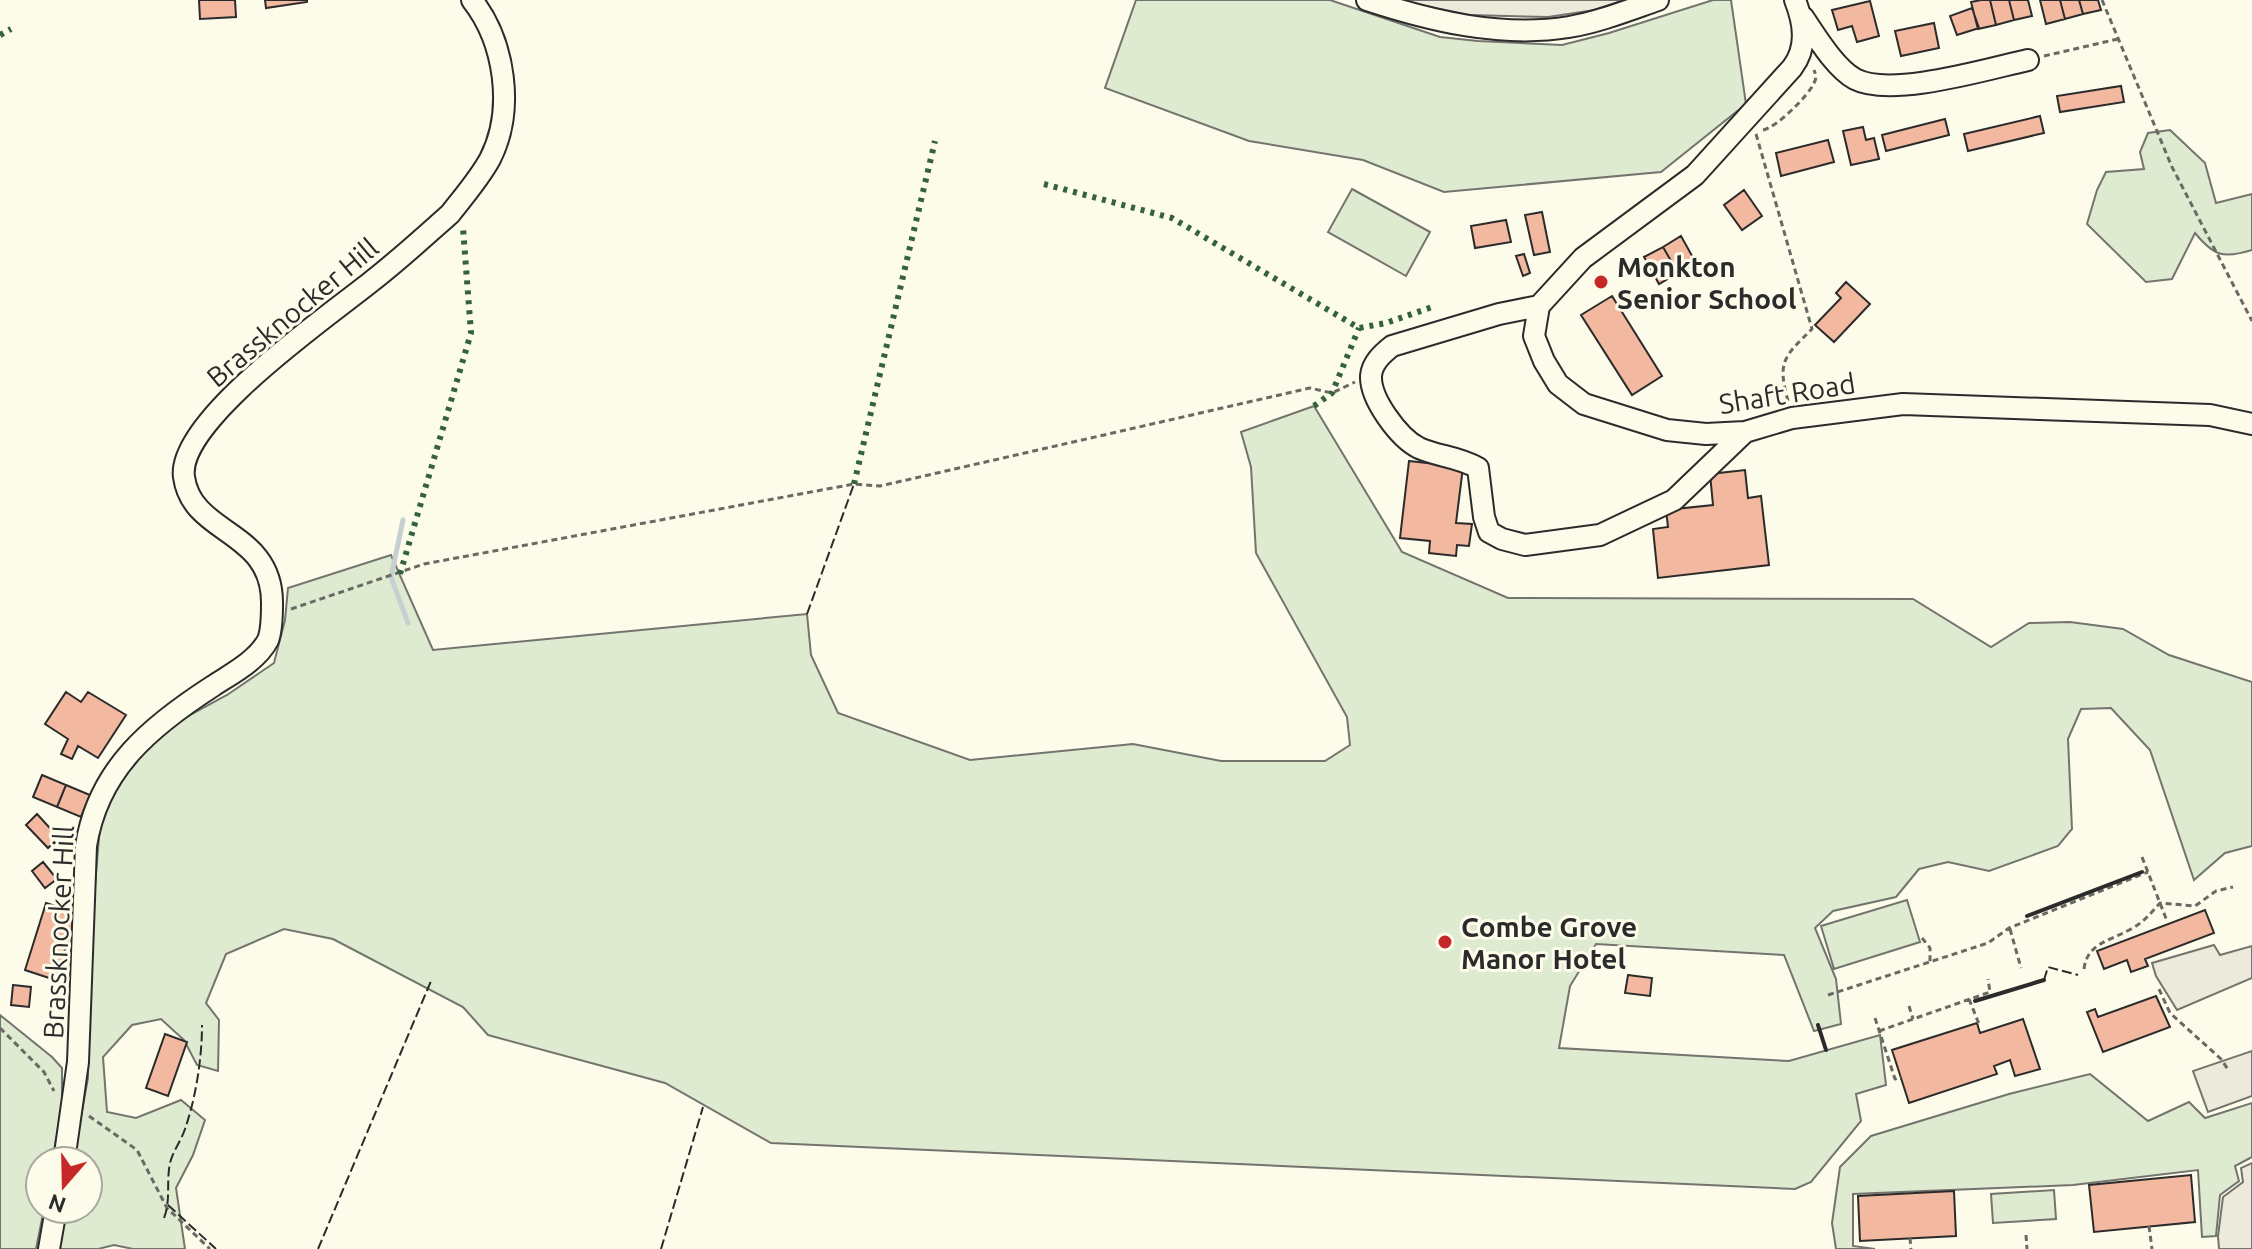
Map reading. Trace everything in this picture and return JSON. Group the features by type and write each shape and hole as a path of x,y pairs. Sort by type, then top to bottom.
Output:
{"street":[{"name":"Brassknocker Hill","path":"67,1145 78,1062 86,846 90,819 112,773 150,731 257,653 268,639 272,593 265,565 249,546 212,520 192,501 184,477 185,461 195,439 229,398 450,214 478,179 492,155 500,125 504,90 500,50 486,18 472,0"},
{"path":"1367,0 1448,23 1529,30 1590,22 1658,0"},
{"path":"1745,432 1674,500 1600,535 1525,545 1489,532 1478,468 1461,458 1415,446 1399,434 1378,403 1371,375 1380,356 1392,346 1499,314 1539,306 1583,258 1695,175 1801,56 1804,45 1798,7"},
{"path":"1798,7 1829,54 1855,79 1879,85 1906,86 2028,60"},
{"name":"Shaft Road","path":"1539,306 1534,336 1558,384 1584,404 1667,430 1706,434 1745,432 1792,418 1903,404 2210,415 2252,424"},
{"path":"49,1249 53,1225"}],"path":[{"path":"2102,0 2172,167 2252,321"},
{"path":"2028,60 2118,39"},
{"path":"1746,140 1755,131 1770,129 1778,123 1814,85 1816,76 1804,45"},
{"path":"1755,131 1812,329 1785,356 1782,380 1792,418"},
{"path":"272,615 424,564 854,484 880,486 1310,388 1332,393 1371,375"},
{"path":"2142,857 2167,921"},
{"path":"1828,995 1988,943 2009,928 2148,872"},
{"path":"2160,903 2195,906 2216,891 2233,887"},
{"path":"2084,969 2085,959 2092,948 2133,928 2148,918 2160,903"},
{"path":"2009,928 2021,968"},
{"path":"1922,938 1930,948 1930,962"},
{"path":"1879,1031 1990,992 1988,979"},
{"path":"2159,989 2170,1013 2221,1059 2229,1071"},
{"path":"1969,999 1979,1024"},
{"path":"1909,1006 1913,1019"},
{"path":"1875,1018 1895,1079 1901,1077"},
{"path":"0,1028 44,1072 59,1100 73,1105 137,1150 167,1208 210,1249"},
{"path":"2149,1226 2152,1249"},
{"path":"2026,1235 2027,1249"},
{"path":"1910,1238 1911,1249"}],"green space":[{"path":"1136,0 1330,0 1440,37 1562,45 1713,0 1731,0 1746,104 1661,172 1444,192 1363,160 1249,141 1105,88"},
{"path":"2170,130 2205,163 2216,203 2252,194 2252,250 2220,254 2195,233 2172,279 2146,282 2087,224 2106,172 2144,169 2140,152 2148,133"},
{"path":"1352,189 1430,232 1406,276 1328,232"},
{"path":"1314,406 1402,552 1508,598 1913,599 1991,647 2029,623 2070,622 2123,629 2169,655 2252,682 2252,846 2225,853 2194,880 2150,750 2111,708 2081,709 2068,739 2072,829 2058,846 1989,871 1948,862 1919,869 1896,897 1833,911 1815,928 1836,979 1841,1024 1814,1031 1784,955 1596,944 1570,986 1559,1048 1789,1061 1880,1035 1886,1085 1856,1094 1861,1121 1811,1182 1795,1189 771,1143 665,1083 488,1035 463,1007 333,939 284,929 226,954 206,1003 219,1020 218,1071 197,1065 184,1040 161,1019 132,1025 103,1057 107,1112 136,1118 181,1100 205,1120 193,1155 176,1188 185,1249 133,1249 114,1245 98,1249 58,1249 62,1225 104,1225 104,1145 76,1145 88,1078 89,955 100,826 121,775 157,738 177,722 227,695 274,663 285,620 288,588 391,555 433,650 807,614 811,655 838,713 970,760 1133,744 1221,761 1325,761 1350,745 1347,717 1256,553 1251,467 1241,432"},
{"path":"1907,900 1920,942 1834,969 1821,926"},
{"path":"0,1015 62,1068 62,1108 55,1145 24,1145 24,1225 41,1225 36,1249 0,1249"},
{"path":"2090,1074 2148,1121 2189,1102 2205,1118 2252,1103 2252,1157 2235,1166 2239,1181 2220,1195 2216,1236 2202,1237 2198,1170 2073,1185 1853,1194 1853,1246 1875,1249 1836,1249 1832,1223 1840,1167 1871,1136 2009,1094"},
{"path":"2054,1190 2056,1219 1993,1223 1991,1194"}],"shaded area":[{"path":"1397,0 1624,0 1595,10 1548,17 1469,15"},
{"path":"2214,945 2220,955 2252,946 2252,978 2177,1010 2156,976 2152,963"},
{"path":"2252,1051 2252,1096 2208,1112 2193,1071"},
{"path":"2252,1163 2252,1249 2219,1249 2223,1197 2243,1182 2241,1168"}],"building":[{"path":"199,0 235,0 236,17 200,19"},
{"path":"265,0 307,0 307,2 266,8"},
{"path":"1990,0 1996,25 1978,29 1971,2"},
{"path":"1990,0 2009,0 2014,20 1996,25"},
{"path":"2009,0 2028,0 2032,16 2014,20"},
{"path":"2040,0 2060,0 2065,19 2046,24"},
{"path":"2060,0 2079,0 2083,14 2065,19"},
{"path":"2079,0 2098,0 2101,10 2083,14"},
{"path":"1870,1 1879,36 1857,42 1852,26 1838,30 1832,10"},
{"path":"1972,8 1979,28 1957,35 1950,16"},
{"path":"1934,23 1939,48 1901,56 1895,31"},
{"path":"2121,86 2124,102 2060,112 2057,96"},
{"path":"2040,116 2044,133 1968,151 1964,134"},
{"path":"1945,119 1949,135 1886,151 1882,135"},
{"path":"1863,127 1866,140 1874,138 1879,159 1851,165 1843,131"},
{"path":"1828,140 1834,162 1781,176 1776,153"},
{"path":"1744,190 1762,216 1742,230 1724,205"},
{"path":"1542,212 1550,252 1534,255 1525,215"},
{"path":"1506,220 1511,242 1475,248 1471,226"},
{"path":"1681,236 1696,263 1678,273 1663,247"},
{"path":"1663,247 1678,273 1659,284 1644,257"},
{"path":"1524,254 1530,273 1523,276 1516,256"},
{"path":"1846,282 1870,304 1834,342 1815,325 1841,298 1836,293"},
{"path":"1612,296 1662,376 1632,395 1581,315"},
{"path":"1409,461 1463,467 1456,523 1472,524 1469,546 1457,545 1456,556 1429,553 1430,541 1400,538"},
{"path":"1745,470 1748,498 1761,496 1769,565 1658,578 1653,529 1668,527 1666,510 1713,505 1710,474"},
{"path":"66,692 81,702 88,692 126,715 98,758 78,746 72,759 61,754 68,739 45,724"},
{"path":"42,775 66,785 57,807 33,797"},
{"path":"66,785 90,795 81,817 57,807"},
{"path":"37,814 59,838 48,848 26,825"},
{"path":"70,833 83,837 78,855 65,851"},
{"path":"43,862 57,879 45,888 32,871"},
{"path":"46,903 77,913 55,980 25,970"},
{"path":"2205,910 2214,933 2145,959 2148,966 2131,972 2127,960 2104,969 2097,951"},
{"path":"1628,975 1652,978 1650,996 1625,993"},
{"path":"13,985 31,987 29,1007 11,1005"},
{"path":"2156,996 2170,1027 2103,1052 2087,1012 2095,1009 2098,1017"},
{"path":"2023,1019 2040,1069 2015,1076 2010,1060 1994,1066 1997,1074 1909,1103 1892,1050 1977,1023 1980,1033"},
{"path":"165,1034 187,1042 168,1096 146,1088"},
{"path":"2191,1175 2195,1222 2094,1232 2089,1185"},
{"path":"1954,1191 1956,1236 1860,1241 1858,1196"}],"waterway":[{"path":"403,520 391,577 408,623"}],"hedge":[{"path":"0,35 11,29"},
{"path":"854,484 935,141"},
{"path":"1044,184 1172,218 1359,328 1386,323 1432,307"},
{"path":"400,574 471,333 463,228"},
{"path":"1314,406 1332,393 1359,328"}],"fence":[{"path":"807,614 854,484"},
{"path":"2044,980 2048,967 2078,975"},
{"path":"318,1249 431,981"},
{"path":"164,1218 170,1163 185,1129 195,1091 202,1025"},
{"path":"661,1249 703,1107"},
{"path":"168,1205 216,1249"}],"wall":[{"path":"2027,916 2142,872"},
{"path":"1975,1001 2044,980"},
{"path":"1818,1025 1826,1050"}],"place":[{"name":"Monkton Senior School","path":"1601,282"},
{"name":"Combe Grove Manor Hotel","path":"1445,942"}]}
